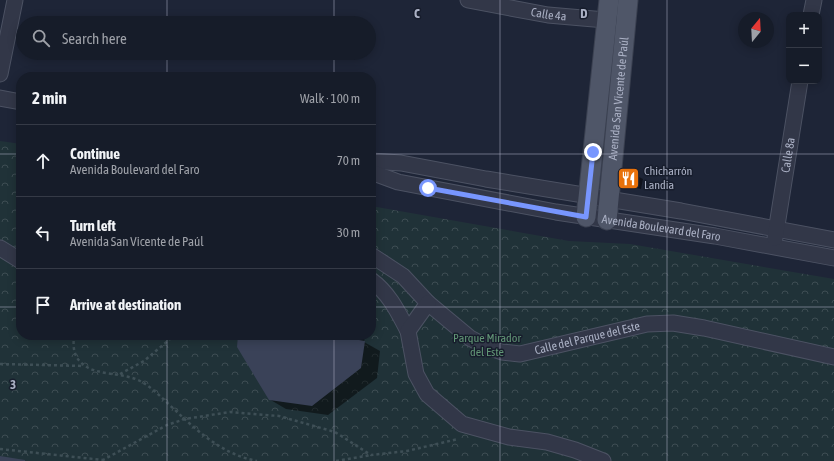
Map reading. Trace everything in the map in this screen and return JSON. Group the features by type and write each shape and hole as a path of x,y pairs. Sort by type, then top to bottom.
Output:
{"main road":[{"name":"Avenida San Vicente de Paúl","path":"586,217 609,0"},
{"name":"Avenida San Vicente de Paúl","path":"607,220 628,0"}],"street":[{"path":"0,74 15,0"},
{"name":"Calle 4a","path":"468,0 548,15 626,21"},
{"path":"812,12 814,0"},
{"name":"Calle 8a","path":"773,248 800,84"},
{"path":"0,98 16,101"},
{"name":"Avenida Boulevard del Faro","path":"376,162 401,163 610,198 834,240"},
{"name":"Avenida Boulevard del Faro","path":"376,174 398,182 586,217 707,235 834,258"},
{"path":"0,248 16,259"},
{"name":"Calle del Parque del Este","path":"376,258 402,276 428,303 470,338 487,347 502,352 520,354 647,324 673,323 704,328 834,357"},
{"path":"376,284 386,293 408,331 416,374 428,394 462,424 509,438 547,442 575,450 603,461"},
{"path":"408,331 428,303"}],"path":[{"path":"74,340 75,356 84,366"},
{"path":"119,374 144,361 169,340"},
{"path":"0,361 4,364"},
{"path":"0,364 84,366 97,371 119,374 137,379 152,388 204,436 224,448 250,460 257,461"},
{"path":"0,448 103,460 168,425 185,419 230,412 279,416 335,432 371,455"},
{"path":"336,461 407,451 459,438"}],"green space":[{"name":"Parque Mirador del Este","path":"0,141 16,143 16,340 376,340 376,207 569,241 630,244 834,279 834,461 0,461"}],"building":[{"name":"Chicharrón Landia","path":"619,172 639,176 637,188 622,185 619,180"},
{"path":"238,340 365,341 361,368 312,406 269,400 237,347"},
{"path":"0,456 25,460 25,461 0,461"}],"place":[{"name":"Chicharrón Landia","path":"629,178"}],"route":[{"path":"428,188 586,217 593,152"}]}
